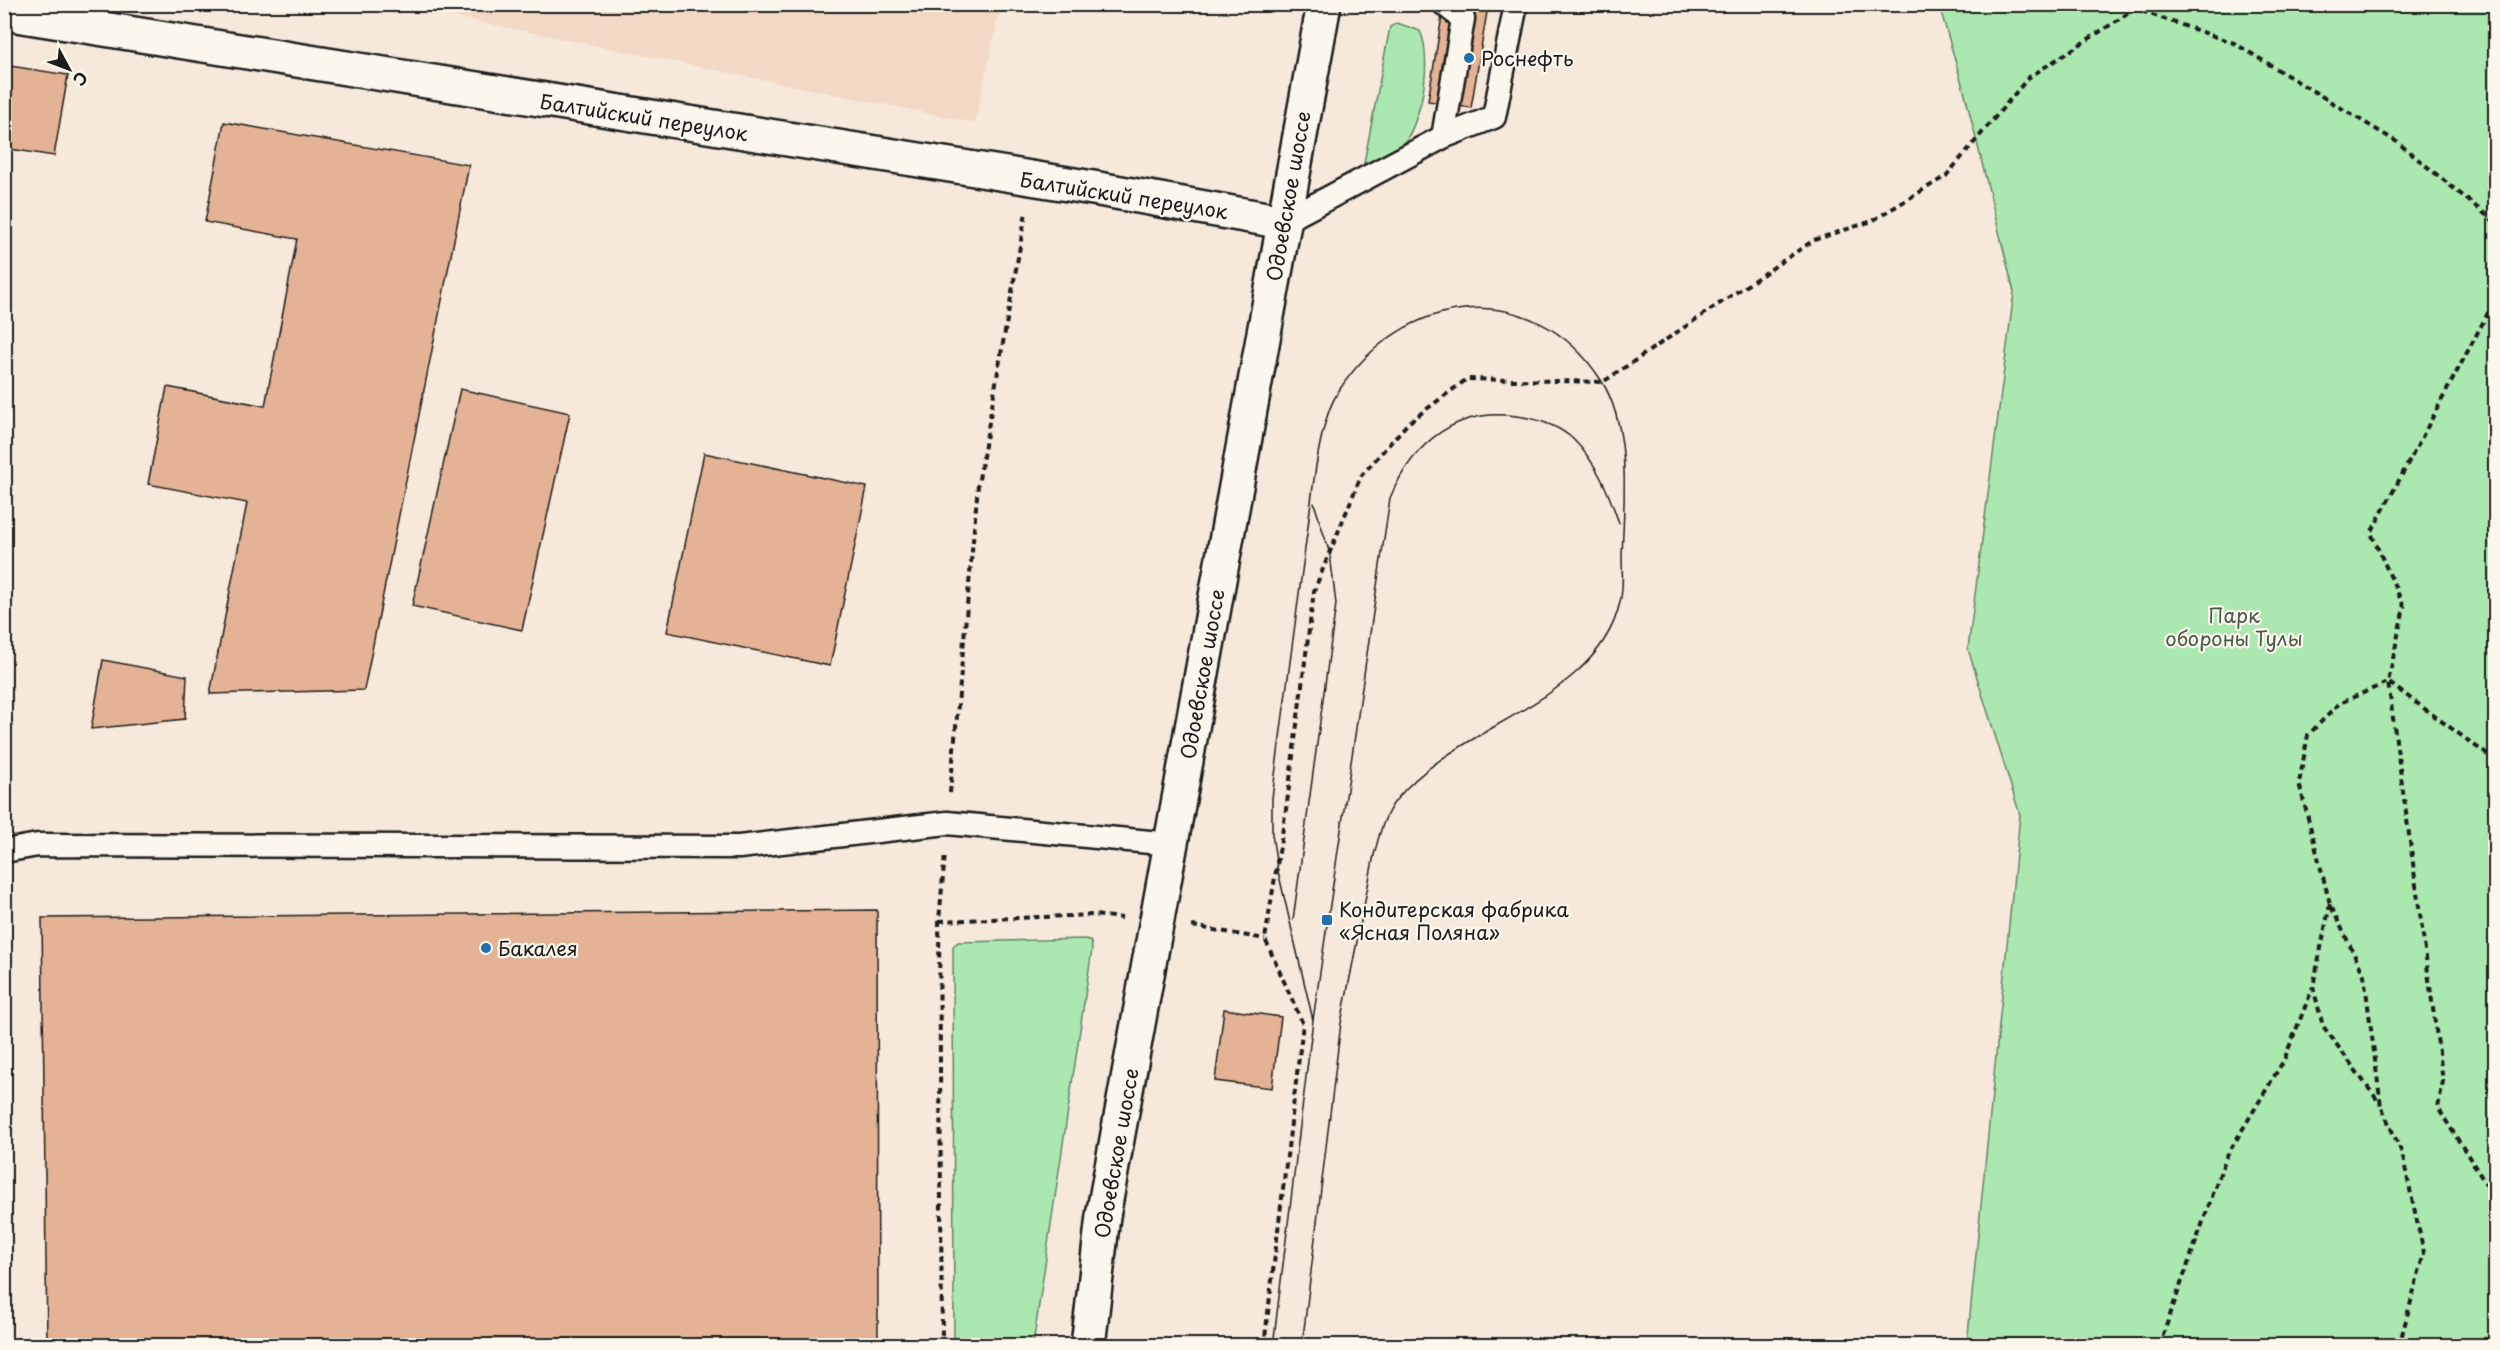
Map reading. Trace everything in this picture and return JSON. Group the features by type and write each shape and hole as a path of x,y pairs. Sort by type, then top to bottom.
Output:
{"main road":[{"name":"Одоевское шоссе","path":"1088,1346 1103,1216 1324,4"},
{"name":"Балтийский переулок","path":"4,13 1031,180 1093,188 1283,222"}],"lane":[{"path":"1283,222 1443,137 1494,117 1516,4"},
{"path":"1443,137 1463,19 1447,6"},
{"path":"4,851 38,845 739,847 947,823 1171,844"}],"path":[{"path":"2126,4 2234,44 2397,142 2496,223"},
{"path":"1264,1346 1303,1024 1265,939 1287,803 1314,591 1361,476 1408,423 1467,379 1603,382 1814,240 1872,221 1946,176 2028,78 2145,4"},
{"path":"942,1346 939,921 978,485 1031,180"},
{"path":"2496,304 2488,313 2371,533 2404,607 2388,682 2443,1081 2438,1108 2496,1200"},
{"path":"2388,682 2496,761"},
{"path":"2381,1106 2364,975 2330,904 2299,783 2308,735 2340,704 2388,682"},
{"path":"2159,1346 2226,1157 2284,1060 2313,987 2330,904"},
{"path":"939,921 1094,915 1158,921 1265,939"},
{"path":"2313,987 2323,1026 2381,1106 2402,1153 2424,1253 2399,1346"}],"shaded area":[{"path":"1001,4 975,123 397,5"}],"green space":[{"name":"Парк обороны Тулы","path":"1939,5 2495,5 2495,1345 1967,1345 2020,815 1968,649 2014,292 1965,94"},
{"path":"1397,23 1420,31 1424,45 1426,63 1420,104 1406,141 1395,155 1380,164 1364,163 1390,27"},
{"path":"1086,939 1091,942 1092,949 1033,1345 954,1345 953,946 958,942"}],"building":[{"path":"1444,4 1488,6 1471,108 1428,101"},
{"path":"4,65 68,75 54,156 4,148"},
{"path":"224,122 469,165 364,690 210,694 247,503 148,484 167,387 265,406 297,239 205,222"},
{"path":"460,389 570,413 522,630 412,606"},
{"path":"704,453 867,487 830,666 667,632"},
{"path":"103,660 187,676 185,719 91,729"},
{"path":"877,910 878,1346 47,1346 42,918"},
{"path":"1224,1009 1281,1017 1272,1088 1215,1081"}],"tram line":[{"path":"1302,1346 1341,1023 1374,855 1385,819 1396,800 1422,774 1453,751 1555,689 1584,665 1607,636 1621,597 1624,466 1618,420 1611,399 1601,380 1573,346 1540,323 1505,311 1468,309 1431,316 1396,333 1365,358 1338,392 1325,423 1313,485 1272,798 1272,834 1277,867 1313,1020"},
{"path":"1273,1346 1313,1020 1390,498 1412,460 1441,432 1459,422 1479,417 1500,415 1523,417 1543,422 1573,439 1589,458 1601,478 1619,523"},
{"path":"1293,920 1336,604 1330,554 1314,503"}],"place":[{"name":"Роснефть","path":"1469,58"},
{"name":"Кондитерская фабрика «Ясная Поляна»","path":"1327,920"},
{"name":"Бакалея","path":"486,948"}]}
